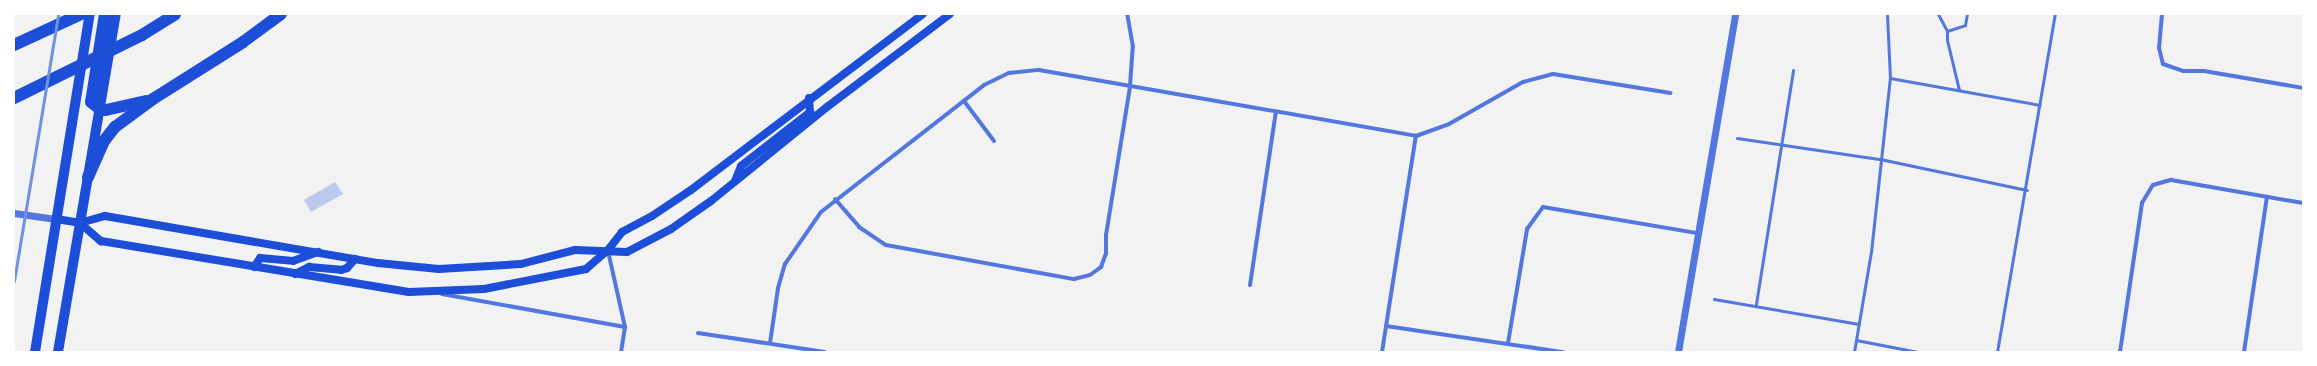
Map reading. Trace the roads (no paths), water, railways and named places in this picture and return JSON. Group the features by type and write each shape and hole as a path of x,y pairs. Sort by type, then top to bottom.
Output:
{"highway":[{"path":"18,43 81,14"},
{"path":"105,14 90,97 93,105 100,109 112,109 153,99"},
{"path":"14,98 142,35 175,14"},
{"path":"88,177 109,134 153,99 243,42 281,14"}],"main road":[{"path":"35,352 90,14"},
{"path":"58,352 116,14"},
{"path":"80,223 101,242 378,288 437,293 519,284 586,269 608,250 622,232 691,190 809,98 923,14"},
{"path":"56,219 80,223 105,216 410,267 468,269 521,264 575,250 608,250 627,252 671,229 735,181 827,107 950,14"},
{"path":"735,181 741,166 810,112 809,98"},
{"path":"254,267 260,258 293,261 319,252"},
{"path":"295,274 310,267 341,270 347,268 355,259"}],"street":[{"path":"835,200 858,227 871,237 886,245 1074,278 1090,275 1102,267 1106,253 1106,235 1130,86 1133,47 1127,14"},
{"path":"1678,352 1696,233 1735,14"},
{"path":"2162,14 2159,48 2163,64 2183,71 2204,71 2303,88"},
{"path":"770,343 778,288 785,264 809,226 835,200 964,101 998,77 1019,70 1039,70 1416,136 1449,124 1523,82 1553,74 1670,93"},
{"path":"964,101 994,140"},
{"path":"1250,285 1276,112"},
{"path":"1382,352 1416,136"},
{"path":"2120,352 2142,204 2153,185 2171,180 2303,203"},
{"path":"2244,352 2267,197"},
{"path":"1508,343 1527,229 1543,208 1696,233"},
{"path":"14,213 56,219"},
{"path":"608,250 625,327 621,352"},
{"path":"437,293 625,327"},
{"path":"1386,326 1563,352"},
{"path":"698,333 825,352"}],"lane":[{"path":"1854,352 1871,252 1890,78 1887,14"},
{"path":"1938,14 1947,31 1947,40 1959,90"},
{"path":"1947,31 1965,25 1967,14"},
{"path":"1997,352 2027,190 2055,14"},
{"path":"1756,304 1793,70"},
{"path":"1890,78 2040,105"},
{"path":"1737,138 1880,159 2027,190"},
{"path":"1714,299 1756,304 1859,324"},
{"path":"1856,340 1918,352"}],"railway":[{"path":"14,281 58,14"}]}
